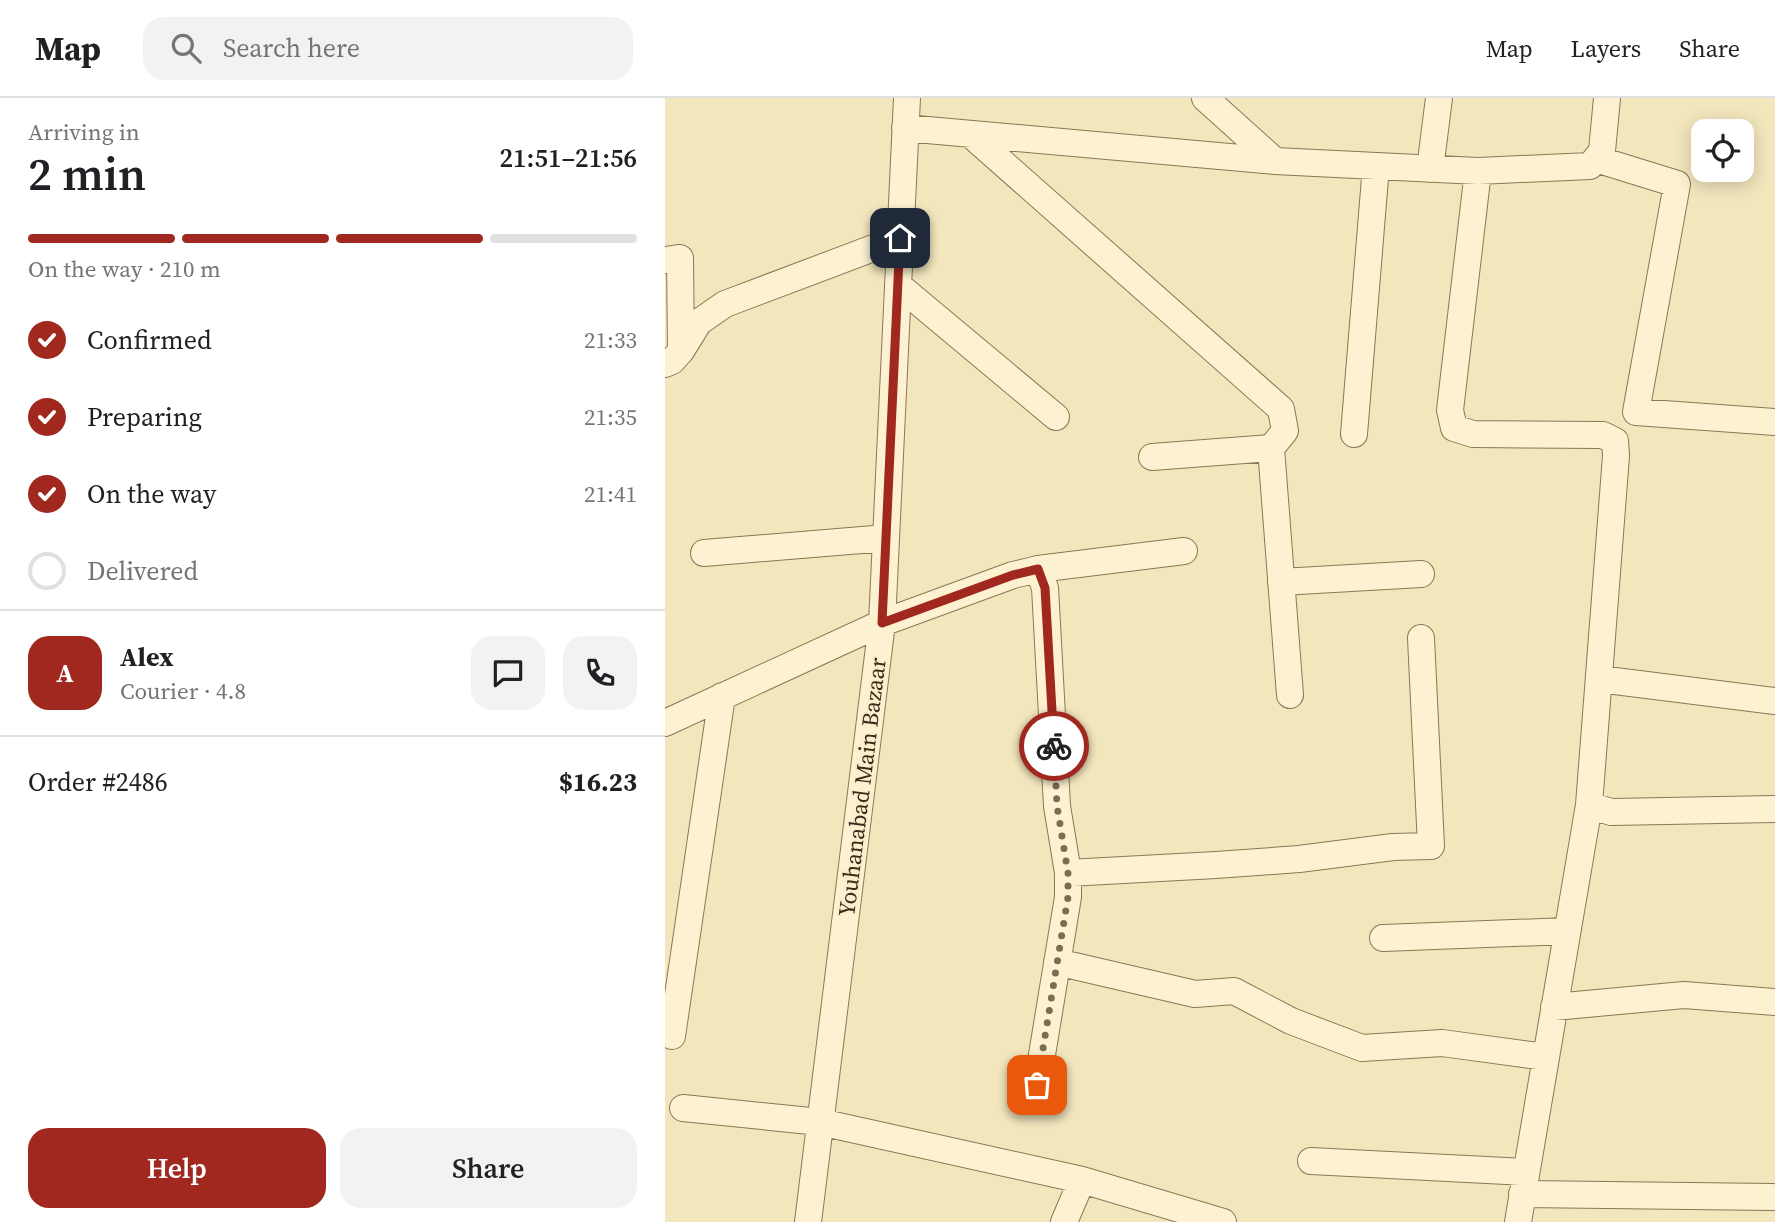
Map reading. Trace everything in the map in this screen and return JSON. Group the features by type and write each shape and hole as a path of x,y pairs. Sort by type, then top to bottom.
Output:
{"street":[{"name":"Youhanabad Main Bazaar","path":"808,1222 882,623 907,98"},
{"path":"1205,98 1275,162"},
{"path":"1430,169 1439,98"},
{"path":"905,128 1275,162 1478,172 1590,166 1602,152 1607,98"},
{"path":"970,134 1281,409 1285,431 1271,448 1290,695"},
{"path":"1596,159 1677,184 1636,412 1775,422"},
{"path":"1353,434 1376,166"},
{"path":"1478,172 1451,410 1454,428 1473,435 1603,435 1615,441 1616,456 1589,804 1518,1222"},
{"path":"673,358 699,322 725,304 900,238"},
{"path":"665,260 680,258 673,358"},
{"path":"898,285 1056,417"},
{"path":"1153,457 1271,448"},
{"path":"704,553 886,538"},
{"path":"665,723 882,623 1013,575 1038,569 1184,551"},
{"path":"1037,1085 1068,897 1068,873 1057,806 1045,588 1038,569"},
{"path":"1281,582 1421,574"},
{"path":"1068,873 1299,859 1393,847 1430,846 1421,638"},
{"path":"1599,679 1775,701"},
{"path":"672,1036 722,696"},
{"path":"1589,804 1611,812 1775,807"},
{"path":"1383,938 1567,931"},
{"path":"1057,962 1195,994 1234,991 1291,1021 1362,1048 1442,1043 1546,1057"},
{"path":"1555,1007 1684,995 1775,1002"},
{"path":"683,1108 820,1122 1081,1180 1223,1222"},
{"path":"1311,1161 1524,1183 1772,1196"},
{"path":"1064,1222 1081,1180"}],"way so far":[{"path":"1037,1085 1068,897 1068,873 1057,806 1054,746"}],"route":[{"path":"900,238 882,623 1013,575 1038,569 1045,588 1054,746"}]}
